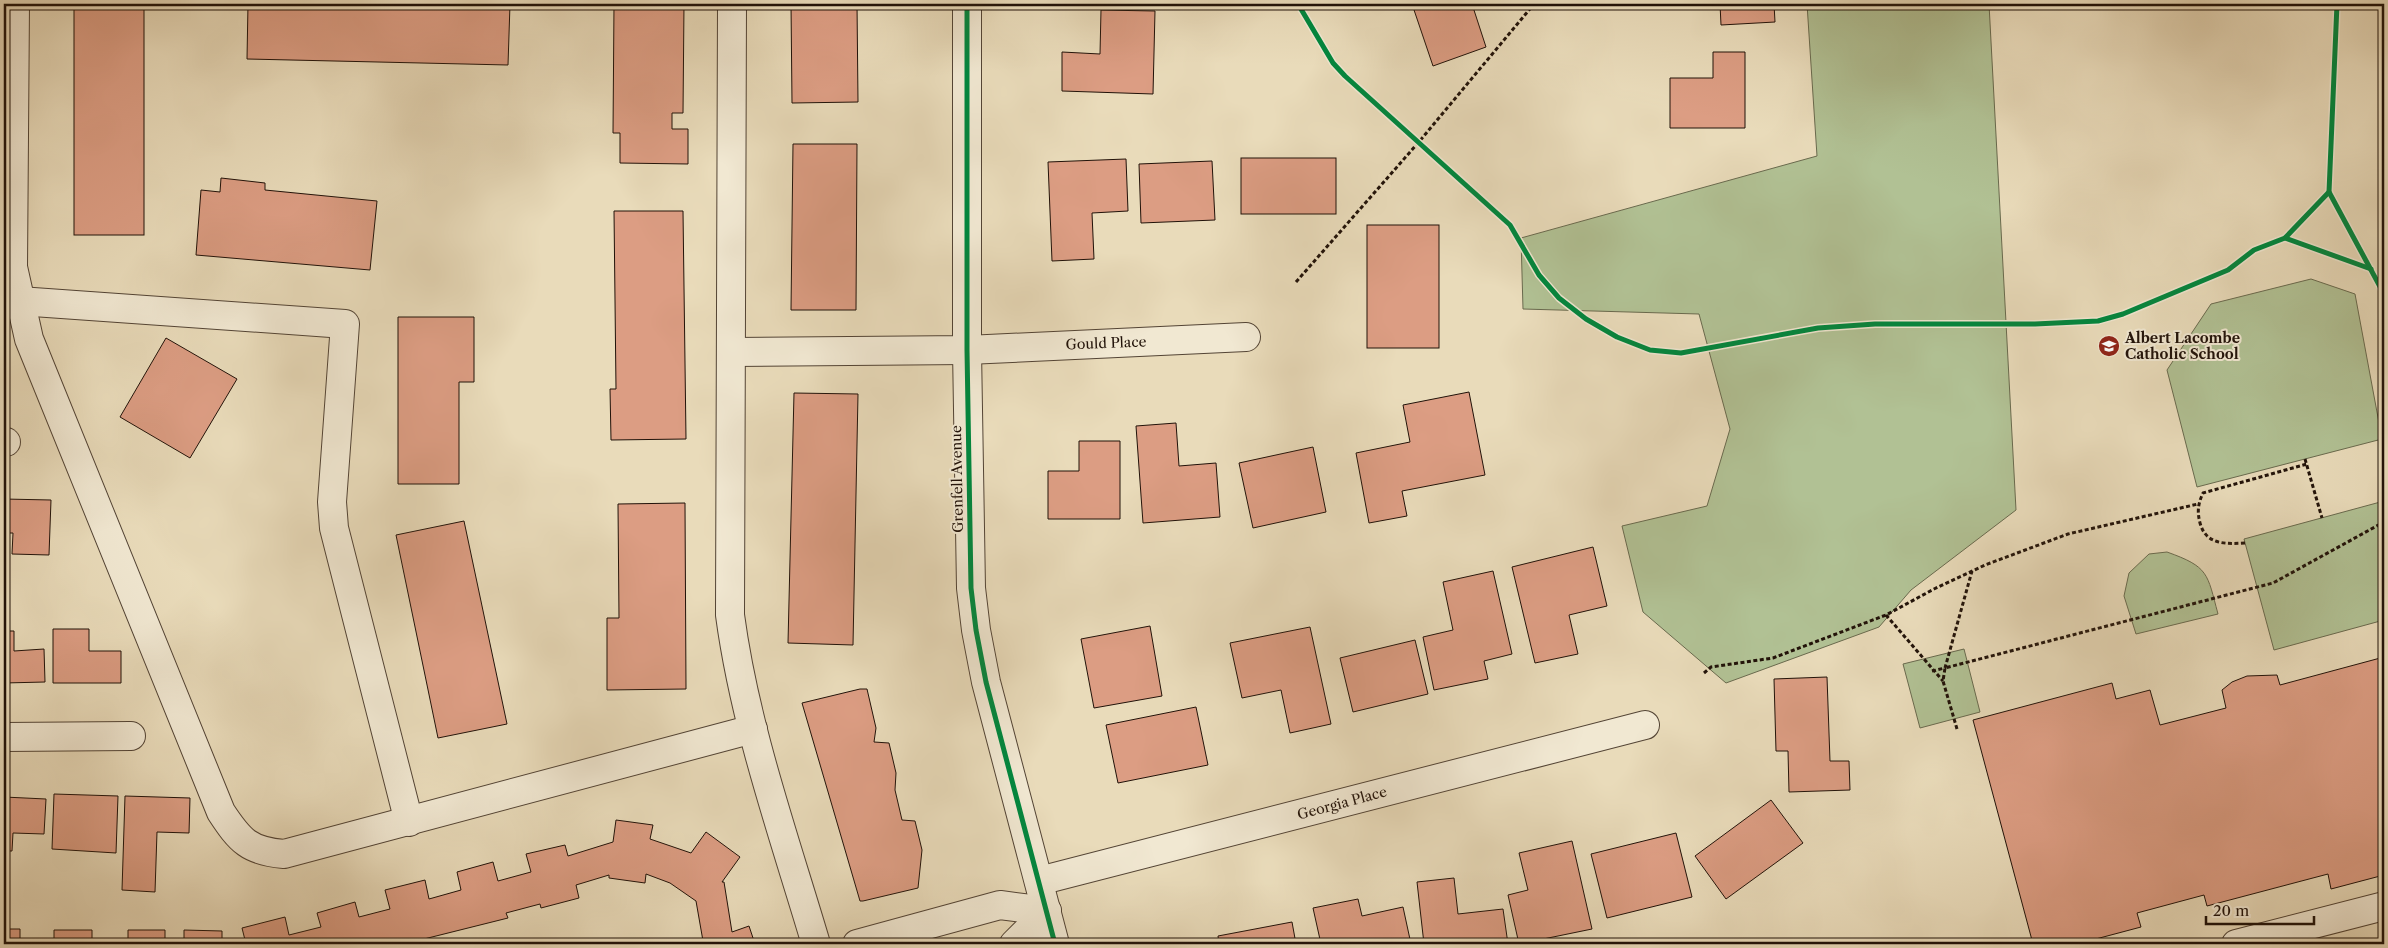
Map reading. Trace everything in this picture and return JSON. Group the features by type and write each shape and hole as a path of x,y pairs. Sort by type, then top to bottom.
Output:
{"street":[{"path":"15,4 8,267 40,366 221,812 235,834 250,847 266,853 284,854 753,729"},
{"path":"732,4 730,614 735,648 753,729 816,944"},
{"name":"Grenfell Avenue","path":"968,4 967,350 969,550 976,630 986,682 1056,944"},
{"path":"20,301 346,324 332,502 334,528 409,822"},
{"name":"Gould Place","path":"732,352 967,350 1246,337"},
{"name":"Georgia Place","path":"1039,882 1644,725"},
{"path":"4,737 132,736"},
{"path":"857,944 1000,905 1047,911"},
{"path":"2236,944 2384,906"},
{"path":"1014,944 1047,911"}],"path":[{"path":"1296,282 1418,143 1534,4"},
{"path":"1412,137 1425,149"},
{"path":"2306,459 2322,518"},
{"path":"2245,542 2220,543 2210,539 2202,530 2198,504 2203,493 2307,464"},
{"path":"1704,673 1711,667 1773,658 1886,614 1972,571 2068,534 2198,504"},
{"path":"1932,671 2273,583 2384,522"},
{"path":"1957,729 1943,681 1972,571"},
{"path":"1886,614 1932,671 1943,681"}],"green space":[{"path":"1807,4 1989,4 2016,510 1911,590 1879,627 1726,683 1643,612 1622,526 1707,506 1730,429 1699,314 1523,309 1521,238 1817,156"},
{"path":"2311,279 2355,294 2382,439 2197,487 2167,370 2211,304"},
{"path":"2384,501 2384,620 2274,650 2244,539"},
{"path":"2167,552 2191,562 2204,573 2208,580 2218,614 2136,634 2124,596 2129,573 2149,554"},
{"path":"1964,649 1980,712 1920,728 1903,664"}],"building":[{"path":"74,4 144,4 144,235 74,235"},
{"path":"248,4 510,4 508,65 247,59"},
{"path":"614,4 684,4 683,113 672,113 672,129 688,129 688,164 620,163 620,133 613,133"},
{"path":"791,4 857,4 858,102 792,103"},
{"path":"1412,4 1472,4 1486,47 1433,66"},
{"path":"1720,4 1774,4 1775,22 1721,25"},
{"path":"1101,10 1155,11 1153,94 1062,91 1062,52 1100,54"},
{"path":"1713,52 1745,52 1745,128 1670,128 1670,78 1713,78"},
{"path":"793,144 857,144 856,310 791,310"},
{"path":"1241,158 1336,158 1336,214 1241,214"},
{"path":"1126,159 1128,211 1092,213 1094,259 1052,261 1048,162"},
{"path":"1212,161 1215,220 1141,223 1139,164"},
{"path":"221,178 265,183 265,190 377,201 370,270 196,255 201,190 220,192"},
{"path":"614,211 683,211 686,439 611,440 610,389 616,389"},
{"path":"1367,225 1439,225 1439,348 1367,348"},
{"path":"398,317 474,317 474,382 459,382 459,484 398,484"},
{"path":"166,338 237,379 190,458 120,417"},
{"path":"1469,392 1485,475 1402,491 1407,516 1369,523 1356,453 1410,442 1403,405"},
{"path":"794,393 858,394 853,645 788,643"},
{"path":"1176,423 1179,466 1216,463 1220,517 1143,523 1136,426"},
{"path":"1079,441 1120,441 1120,519 1048,519 1048,471 1079,471"},
{"path":"1313,447 1326,512 1253,528 1239,463"},
{"path":"4,499 51,500 49,555 12,554 13,533 4,533"},
{"path":"685,503 686,689 607,690 607,618 619,618 618,504"},
{"path":"464,521 507,724 438,738 396,535"},
{"path":"1593,547 1607,606 1569,615 1578,654 1535,663 1512,567"},
{"path":"1493,571 1512,654 1484,661 1488,679 1434,690 1423,637 1453,630 1443,582"},
{"path":"1150,626 1162,696 1094,708 1081,639"},
{"path":"1310,627 1331,724 1290,733 1281,690 1242,698 1230,643"},
{"path":"53,629 89,629 89,651 121,651 121,683 53,683"},
{"path":"4,631 14,631 14,651 44,649 45,682 4,683"},
{"path":"1415,640 1428,694 1353,712 1340,658"},
{"path":"2384,657 2384,875 2331,889 2328,874 2207,906 2204,895 2137,913 2141,927 2077,944 2033,944 1973,720 2112,683 2116,699 2150,690 2160,725 2226,708 2222,690 2232,682 2247,676 2277,675 2280,685"},
{"path":"1827,677 1830,761 1849,761 1850,790 1789,792 1788,751 1776,751 1774,679"},
{"path":"867,689 876,728 874,742 889,743 896,773 895,790 902,820 915,821 922,850 918,888 863,901 860,901 802,703"},
{"path":"1196,707 1208,765 1118,783 1106,725"},
{"path":"54,794 118,796 116,853 52,849"},
{"path":"125,796 190,798 189,833 157,832 155,892 122,890"},
{"path":"4,797 46,799 44,834 13,833 12,851 4,851"},
{"path":"1771,800 1803,843 1726,899 1695,856"},
{"path":"616,820 653,825 650,839 691,853 706,832 740,857 722,882 724,882 732,932 749,926 755,944 690,944 703,941 696,901 670,883 646,874 645,883 609,878 609,875 576,885 579,898 541,908 540,904 506,913 508,918 404,944 399,944 398,941 387,944 246,944 242,928 285,917 289,935 321,927 317,913 355,902 359,917 390,909 385,890 425,880 429,899 461,890 457,872 493,862 498,881 531,872 526,854 565,845 568,856 613,842"},
{"path":"1676,833 1692,897 1607,918 1591,854"},
{"path":"1572,841 1592,929 1519,944 1508,895 1528,890 1519,853"},
{"path":"1454,878 1458,914 1503,909 1508,944 1424,944 1417,882"},
{"path":"1358,899 1362,916 1403,907 1411,944 1321,944 1313,908"},
{"path":"1292,922 1296,944 1219,944 1218,936"},
{"path":"4,929 20,929 20,943 54,943 54,930 92,930 92,944 4,944"},
{"path":"128,930 165,930 165,944 128,944"},
{"path":"184,930 222,931 222,944 184,944"}],"cycle path":[{"path":"967,4 967,350 971,588 976,630 986,682 1055,944"},
{"path":"1298,4 1333,63 1510,225 1539,275 1559,298 1586,319 1617,337 1650,350 1681,353 1818,328 1875,324 2035,324 2098,321 2123,314 2228,270 2254,250 2285,238 2329,192"},
{"path":"2337,4 2329,192 2384,294"},
{"path":"2285,238 2371,269"}],"place":[{"name":"Albert Lacombe Catholic School","path":"2109,346"}]}
